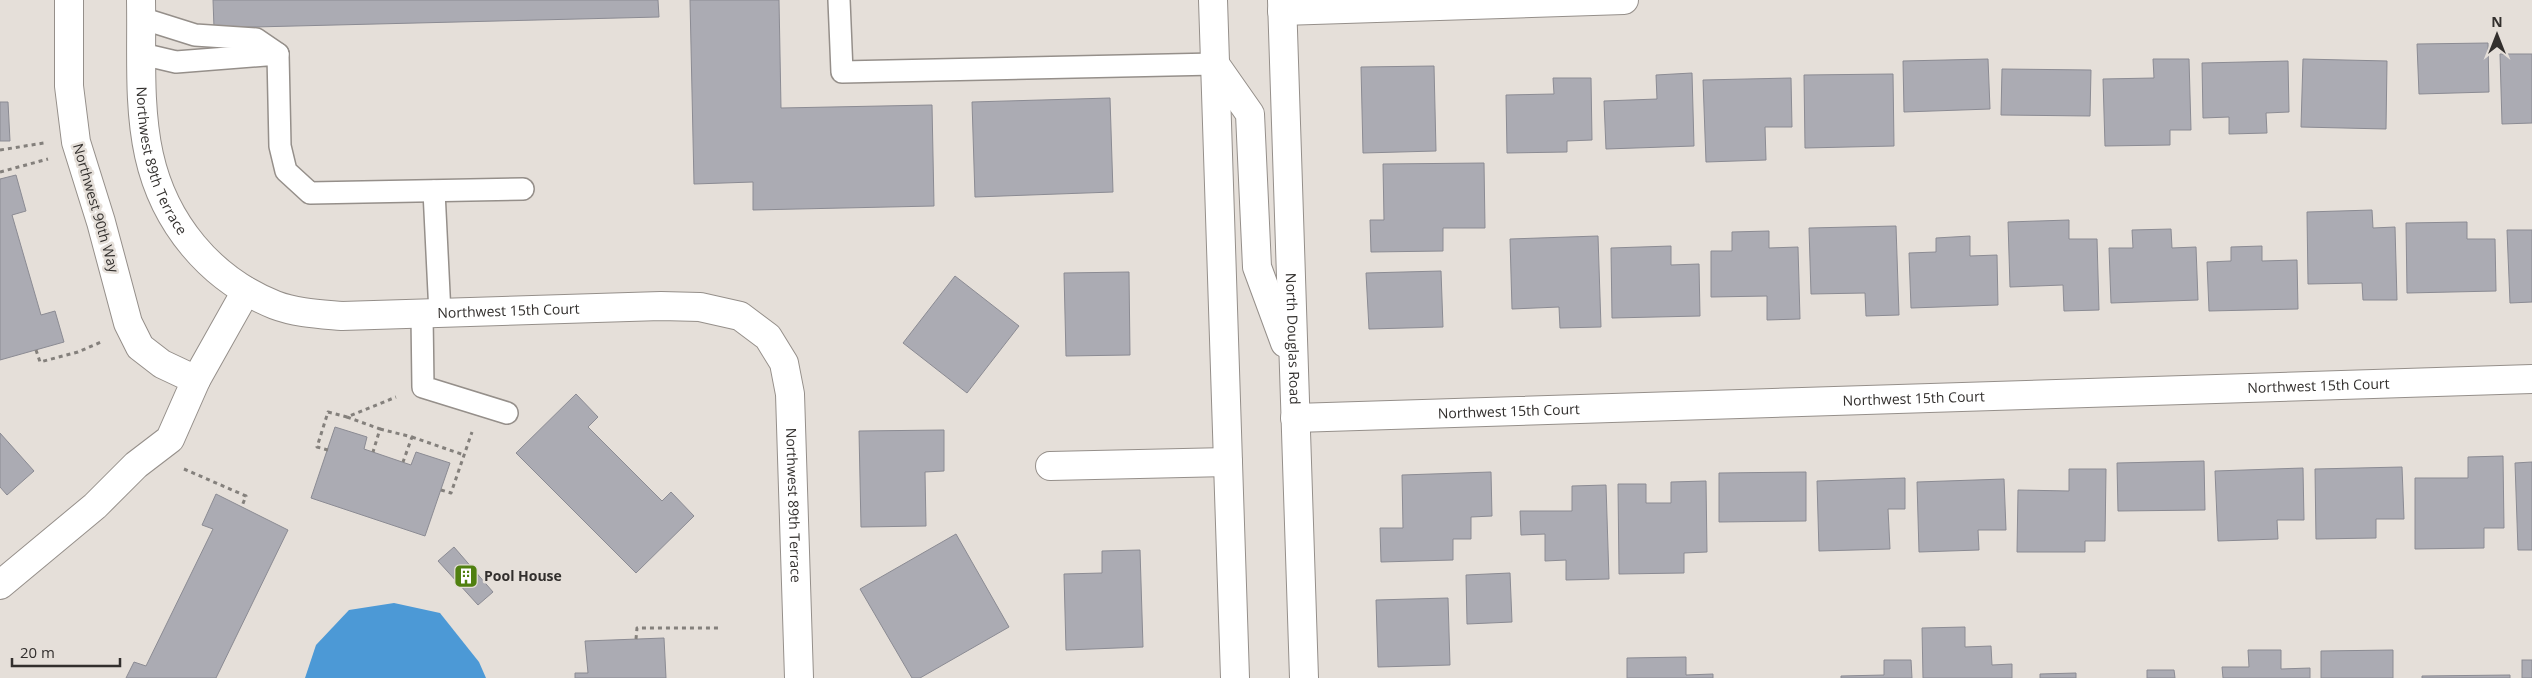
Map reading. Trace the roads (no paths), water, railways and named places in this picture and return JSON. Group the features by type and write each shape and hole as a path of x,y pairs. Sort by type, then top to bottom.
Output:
{"street":[{"name":"Northwest 90th Way","path":"69,0 69,86 77,143 131,330 140,347 162,364 196,380"},
{"path":"1213,0 1235,678"},
{"path":"1282,6 1624,0"},
{"name":"North Douglas Road","path":"1282,6 1304,678"},
{"name":"Northwest 89th Terrace","path":"141,9 144,124 148,155 156,183 172,217 189,241 218,273 246,291"},
{"path":"1216,64 1250,114 1257,267 1293,366"},
{"path":"0,585 95,506 136,465 170,439 196,380 246,291"},
{"name":"Northwest 15th Court","path":"246,291 276,306 311,314 342,316 660,306 700,307 740,316 768,337"},
{"name":"Northwest 89th Terrace","path":"768,337 784,363 790,394 799,678"},
{"name":"Northwest 15th Court","path":"1295,418 2532,379"},
{"path":"1050,466 1228,462"}],"lane":[{"path":"839,0 842,72 1216,64"},
{"path":"141,9 195,35 256,39 278,54"},
{"path":"142,54 176,62 278,54"},
{"path":"278,54 280,146 286,171 310,193 523,189"},
{"path":"434,191 431,314 423,387 507,413"}],"water":[{"path":"394,603 440,613 479,662 486,678 305,678 316,645 349,610"}],"place":[{"name":"Pool House","path":"466,576"}]}
